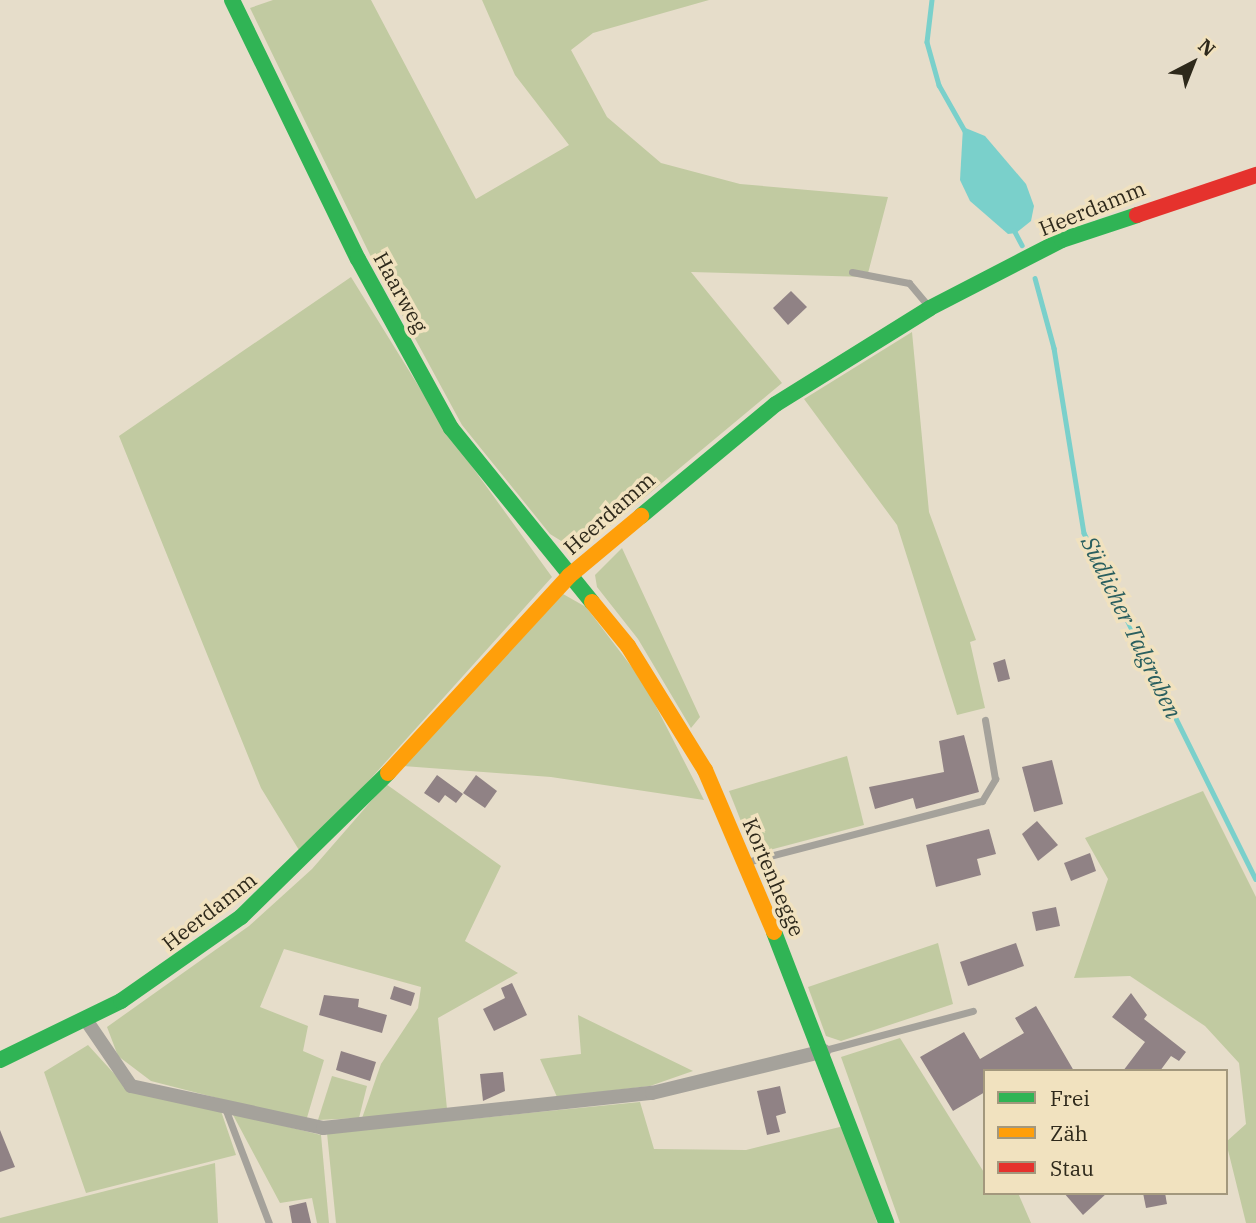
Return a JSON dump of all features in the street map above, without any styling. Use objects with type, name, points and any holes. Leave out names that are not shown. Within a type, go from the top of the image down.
[{"type":"street","name":"Haarweg","points":[[238,2],[358,259],[452,428],[569,576]]},
{"type":"street","name":"Heerdamm","points":[[0,1060],[86,1020],[192,955],[304,861],[569,576],[741,429],[930,308],[1062,240],[1256,175]]},
{"type":"street","name":"Kortenhegge","points":[[569,576],[666,699],[746,863],[824,1051],[886,1223]]},
{"type":"street","points":[[86,1020],[131,1086],[323,1128],[652,1093],[824,1051]]},
{"type":"lane","points":[[852,272],[909,283],[930,308]]},
{"type":"lane","points":[[746,863],[982,801],[995,779],[985,720]]},
{"type":"lane","points":[[824,1051],[973,1011]]},
{"type":"lane","points":[[225,1108],[269,1223]]},
{"type":"green space","points":[[273,0],[371,0],[476,199],[569,145],[515,75],[482,0],[709,0],[593,33],[571,50],[607,117],[661,163],[740,184],[888,197],[867,277],[691,272],[782,383],[579,552],[550,534],[462,425],[374,263],[250,8]]},
{"type":"green space","points":[[351,277],[447,432],[552,577],[302,855],[261,788],[119,436]]},
{"type":"green space","points":[[912,332],[929,512],[976,640],[970,642],[985,708],[957,715],[897,525],[804,399]]},
{"type":"green space","points":[[622,548],[700,717],[691,728],[638,639],[597,587],[595,575]]},
{"type":"green space","points":[[563,594],[586,607],[644,683],[704,800],[551,777],[403,766]]},
{"type":"green space","points":[[847,756],[864,825],[754,854],[729,791]]},
{"type":"green space","points":[[386,784],[501,866],[465,941],[518,973],[438,1018],[447,1109],[361,1121],[381,1064],[418,1008],[421,987],[284,949],[260,1007],[308,1026],[303,1051],[324,1060],[306,1121],[151,1081],[118,1056],[107,1027],[249,926],[312,869]]},
{"type":"green space","points":[[1203,791],[1256,897],[1256,1223],[1246,1223],[1228,1150],[1228,1140],[1246,1124],[1239,1063],[1205,1026],[1130,976],[1074,978],[1108,879],[1085,838]]},
{"type":"green space","points":[[938,943],[953,1004],[841,1041],[826,1036],[808,987]]},
{"type":"green space","points":[[578,1015],[693,1071],[650,1086],[557,1097],[540,1059],[581,1054]]},
{"type":"green space","points":[[900,1038],[983,1171],[983,1195],[1019,1195],[1031,1223],[900,1223],[841,1057]]},
{"type":"green space","points":[[88,1045],[129,1090],[221,1111],[236,1155],[86,1193],[44,1072]]},
{"type":"green space","points":[[332,1076],[367,1086],[359,1118],[318,1120]]},
{"type":"green space","points":[[640,1102],[654,1149],[746,1150],[848,1125],[877,1223],[336,1223],[327,1133]]},
{"type":"green space","points":[[232,1113],[321,1135],[329,1223],[317,1223],[312,1198],[280,1203]]},
{"type":"green space","points":[[215,1163],[218,1223],[0,1223],[0,1218]]},
{"type":"water","points":[[963,127],[985,136],[1026,184],[1034,206],[1031,221],[1016,233],[1008,234],[970,201],[960,180]]},
{"type":"building","points":[[791,291],[807,307],[788,325],[773,308]]},
{"type":"building","points":[[1005,659],[1010,679],[998,682],[993,663]]},
{"type":"building","points":[[964,735],[979,792],[916,809],[913,798],[875,809],[869,787],[944,772],[939,741]]},
{"type":"building","points":[[1052,760],[1063,804],[1034,812],[1022,767]]},
{"type":"building","points":[[437,775],[463,794],[456,803],[445,795],[439,803],[424,793]]},
{"type":"building","points":[[476,775],[497,791],[485,808],[463,793]]},
{"type":"building","points":[[1037,821],[1058,845],[1038,861],[1022,834]]},
{"type":"building","points":[[989,829],[996,854],[977,859],[981,875],[936,887],[926,845]]},
{"type":"building","points":[[1090,853],[1096,871],[1071,881],[1064,863]]},
{"type":"building","points":[[1056,907],[1060,926],[1036,931],[1032,912]]},
{"type":"building","points":[[1016,943],[1024,966],[968,986],[960,962]]},
{"type":"building","points":[[512,983],[527,1015],[494,1031],[483,1009],[505,998],[501,988]]},
{"type":"building","points":[[394,986],[415,993],[411,1006],[390,999]]},
{"type":"building","points":[[1131,993],[1147,1015],[1144,1019],[1186,1052],[1179,1061],[1171,1056],[1161,1069],[1125,1069],[1145,1042],[1112,1017]]},
{"type":"building","points":[[324,995],[359,999],[358,1007],[387,1015],[382,1033],[319,1015]]},
{"type":"building","points":[[1036,1006],[1073,1069],[983,1069],[983,1093],[953,1111],[920,1057],[964,1032],[980,1059],[1024,1033],[1015,1018]]},
{"type":"building","points":[[341,1051],[376,1062],[370,1081],[336,1070]]},
{"type":"building","points":[[503,1072],[505,1091],[483,1101],[480,1074]]},
{"type":"building","points":[[780,1086],[786,1113],[776,1116],[780,1132],[767,1135],[757,1091]]},
{"type":"building","points":[[0,1130],[15,1167],[0,1172]]},
{"type":"building","points":[[1066,1195],[1105,1195],[1083,1215]]},
{"type":"building","points":[[1143,1195],[1165,1195],[1167,1204],[1146,1208]]},
{"type":"building","points":[[306,1202],[311,1223],[292,1223],[289,1206]]},
{"type":"waterway","name":"Südlicher Talgraben","points":[[932,0],[927,42],[939,85],[965,131]]},
{"type":"waterway","name":"Südlicher Talgraben","points":[[1014,230],[1022,245]]},
{"type":"waterway","name":"Südlicher Talgraben","points":[[1035,278],[1054,348],[1084,533],[1256,879]]},
{"type":"traffic: fast","points":[[232,0],[358,259],[451,428],[592,602]]},
{"type":"traffic: fast","points":[[641,516],[776,404],[930,308],[1062,240],[1137,215]]},
{"type":"traffic: fast","points":[[0,1060],[121,1001],[241,917],[388,773]]},
{"type":"traffic: fast","points":[[774,932],[886,1223]]},
{"type":"traffic: slow","points":[[388,773],[569,576],[641,516]]},
{"type":"traffic: slow","points":[[592,602],[628,646],[705,770],[774,932]]},
{"type":"traffic: jam","points":[[1137,215],[1256,175]]}]
